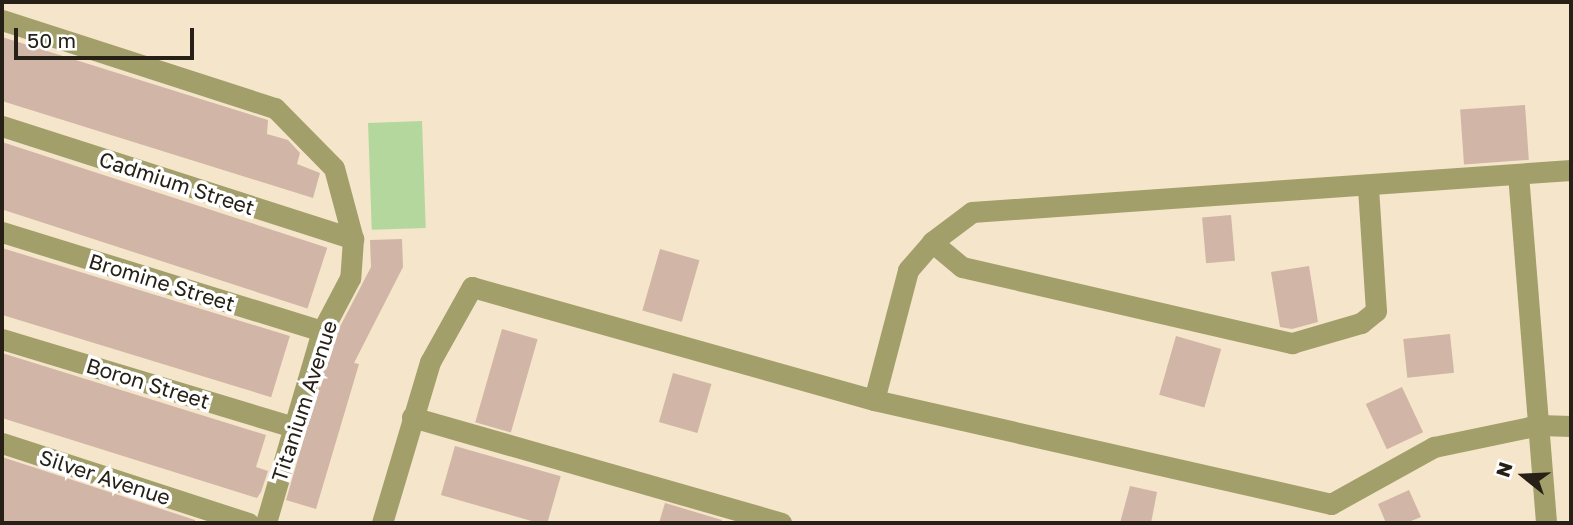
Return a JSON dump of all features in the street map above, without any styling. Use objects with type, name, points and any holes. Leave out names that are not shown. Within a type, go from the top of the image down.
[{"type":"street","name":"Titanium Avenue","points":[[2,20],[275,108],[334,168],[353,239],[350,278],[323,331],[266,523]]},
{"type":"street","name":"Cadmium Street","points":[[2,126],[353,239]]},
{"type":"street","points":[[873,400],[908,270],[932,242],[972,212],[1368,187],[1571,170]]},
{"type":"street","points":[[1518,174],[1546,523]]},
{"type":"street","points":[[932,242],[962,267],[1292,343],[1361,323],[1377,311],[1368,187]]},
{"type":"street","name":"Bromine Street","points":[[2,232],[323,331]]},
{"type":"street","points":[[382,523],[430,362],[472,287],[873,400],[1328,513],[1434,447],[1539,425],[1571,426]]},
{"type":"street","name":"Boron Street","points":[[2,339],[293,427]]},
{"type":"street","points":[[412,417],[781,523]]},
{"type":"street","name":"Silver Avenue","points":[[2,443],[248,523]]},
{"type":"green space","points":[[422,121],[426,228],[372,230],[368,123]]},
{"type":"building","points":[[2,37],[268,120],[267,134],[288,140],[300,153],[297,164],[320,173],[313,198],[2,101]]},
{"type":"building","points":[[1525,105],[1529,160],[1464,164],[1460,110]]},
{"type":"building","points":[[2,142],[327,248],[307,309],[2,209]]},
{"type":"building","points":[[1231,215],[1235,261],[1206,263],[1202,218]]},
{"type":"building","points":[[402,239],[403,267],[354,363],[359,364],[316,509],[286,500],[332,342],[371,267],[370,240]]},
{"type":"building","points":[[2,248],[290,336],[271,397],[2,315]]},
{"type":"building","points":[[660,249],[699,260],[682,322],[642,311]]},
{"type":"building","points":[[1309,266],[1318,322],[1292,329],[1280,327],[1271,272]]},
{"type":"building","points":[[502,329],[538,339],[511,432],[475,422]]},
{"type":"building","points":[[1450,334],[1454,373],[1407,378],[1403,339]]},
{"type":"building","points":[[1176,336],[1221,349],[1204,408],[1159,395]]},
{"type":"building","points":[[2,353],[266,435],[256,467],[268,471],[261,492],[257,498],[2,418]]},
{"type":"building","points":[[673,373],[711,384],[697,433],[659,422]]},
{"type":"building","points":[[1402,387],[1423,432],[1387,449],[1366,404]]},
{"type":"building","points":[[455,446],[561,476],[547,523],[539,523],[441,495]]},
{"type":"building","points":[[2,457],[195,520],[195,523],[2,523]]},
{"type":"building","points":[[1130,486],[1157,492],[1151,523],[1120,523]]},
{"type":"building","points":[[1409,490],[1421,517],[1406,523],[1386,523],[1378,504]]},
{"type":"building","points":[[665,503],[722,520],[721,523],[659,523]]}]
